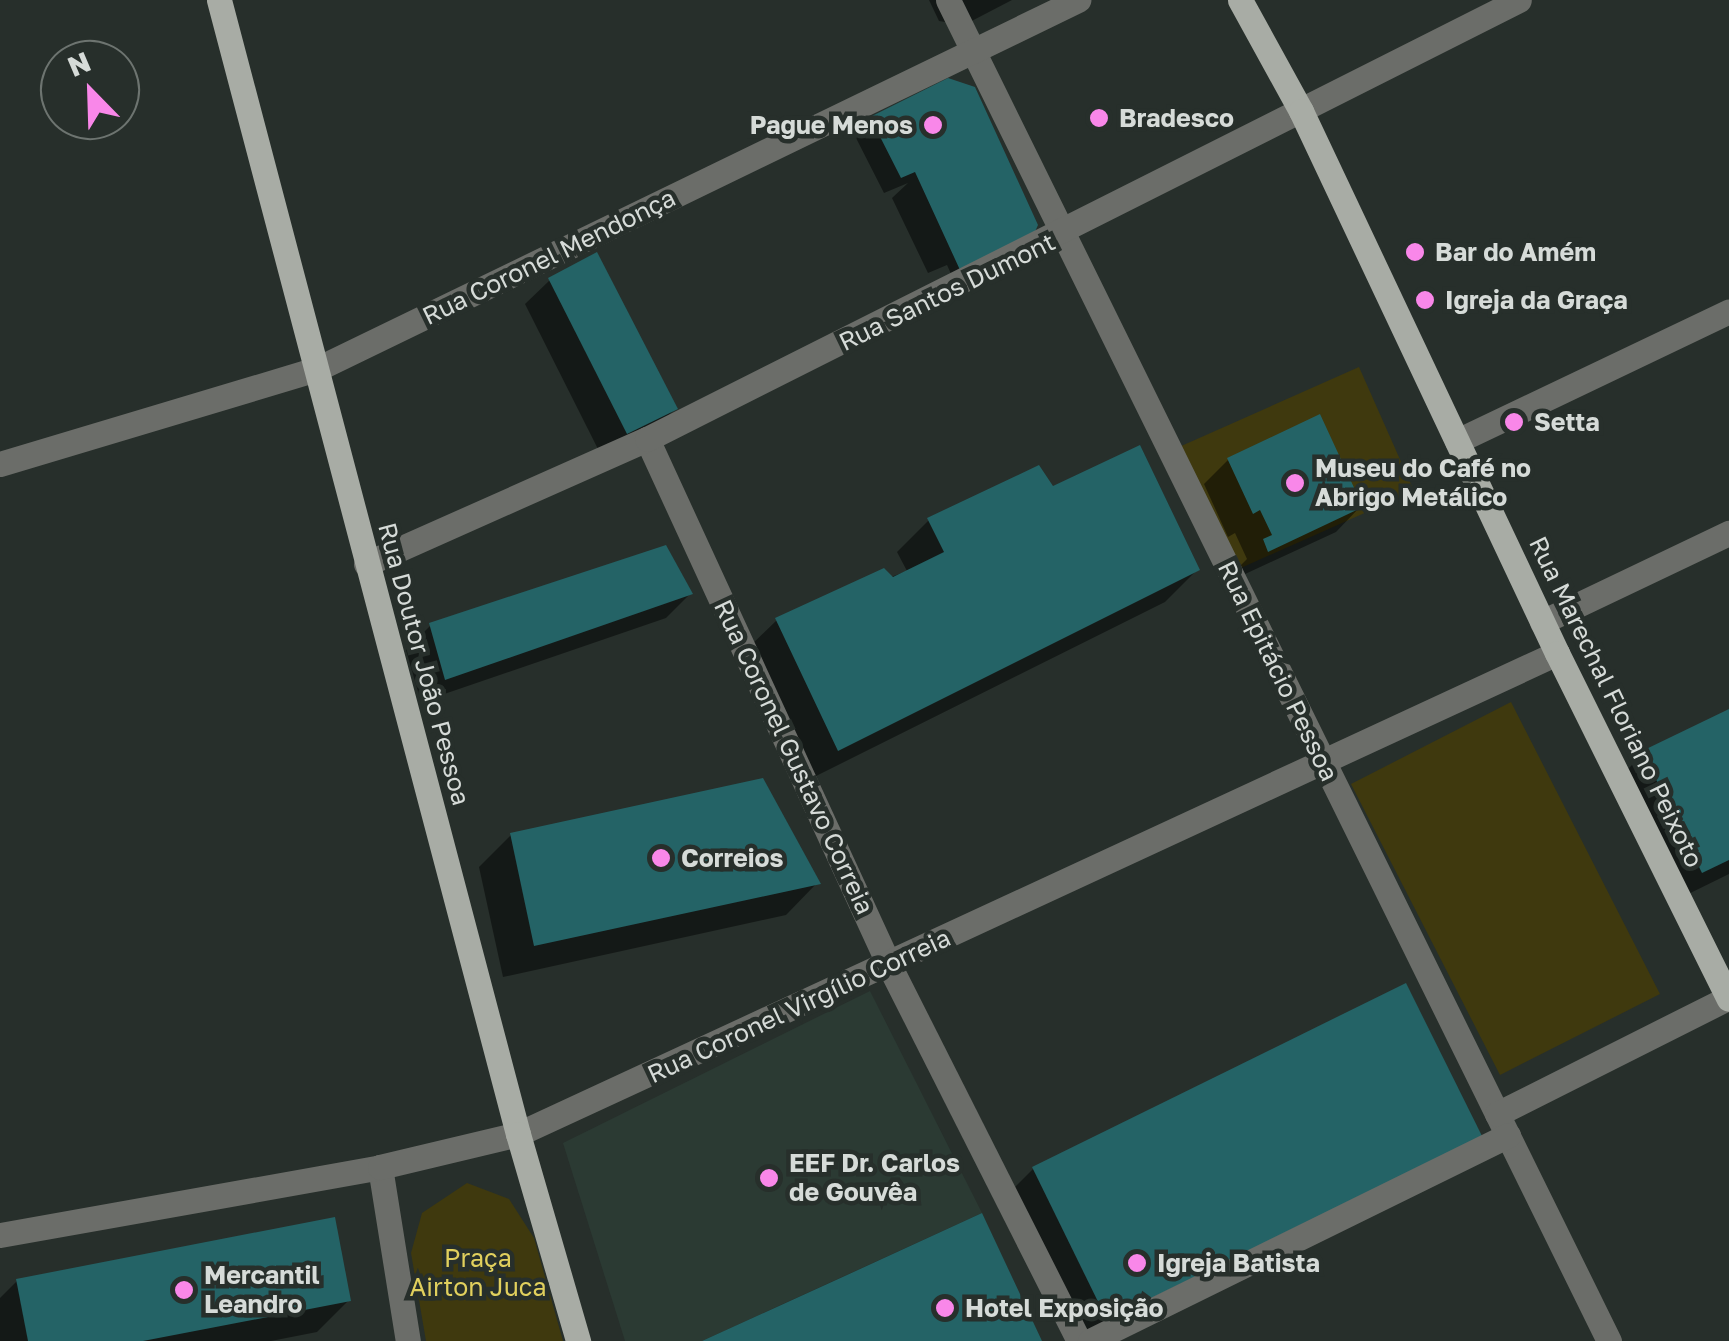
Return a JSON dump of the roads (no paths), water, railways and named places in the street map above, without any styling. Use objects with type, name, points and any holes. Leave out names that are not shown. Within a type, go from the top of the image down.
[{"type":"main road","name":"Rua Doutor João Pessoa","points":[[219,0],[518,1134],[578,1341]]},
{"type":"main road","name":"Rua Marechal Floriano Peixoto","points":[[1240,0],[1302,111],[1542,622],[1729,998]]},
{"type":"street","name":"Rua Epitácio Pessoa","points":[[948,0],[972,54],[1068,233],[1323,765],[1609,1341]]},
{"type":"street","name":"Rua Coronel Mendonça","points":[[0,464],[319,368],[1078,0]]},
{"type":"street","name":"Rua Santos Dumont","points":[[366,564],[648,438],[1068,233],[1519,0]]},
{"type":"street","points":[[1457,441],[1729,310]]},
{"type":"street","name":"Rua Coronel Gustavo Correia","points":[[648,438],[889,965],[1079,1341]]},
{"type":"street","points":[[1542,622],[1729,532]]},
{"type":"street","name":"Rua Coronel Virgílio Correia","points":[[0,1235],[380,1167],[518,1134],[1323,765],[1557,653]]},
{"type":"street","points":[[1090,1341],[1502,1125],[1729,998]]},
{"type":"street","points":[[380,1167],[408,1341]]},
{"type":"place","name":"Bradesco","points":[[1099,118]]},
{"type":"place","name":"Pague Menos","points":[[933,125]]},
{"type":"place","name":"Bar do Amém","points":[[1415,252]]},
{"type":"place","name":"Igreja da Graça","points":[[1425,300]]},
{"type":"place","name":"Setta","points":[[1514,422]]},
{"type":"place","name":"Museu do Café no Abrigo Metálico","points":[[1295,483]]},
{"type":"place","name":"Correios","points":[[661,858]]},
{"type":"place","name":"EEF Dr. Carlos de Gouvêa","points":[[769,1178]]},
{"type":"place","name":"Igreja Batista","points":[[1137,1263]]},
{"type":"place","name":"Mercantil Leandro","points":[[184,1290]]},
{"type":"place","name":"Hotel Exposição","points":[[945,1308]]},
{"type":"park label","name":"Praça Airton Juca","points":[[478,1274]]}]
